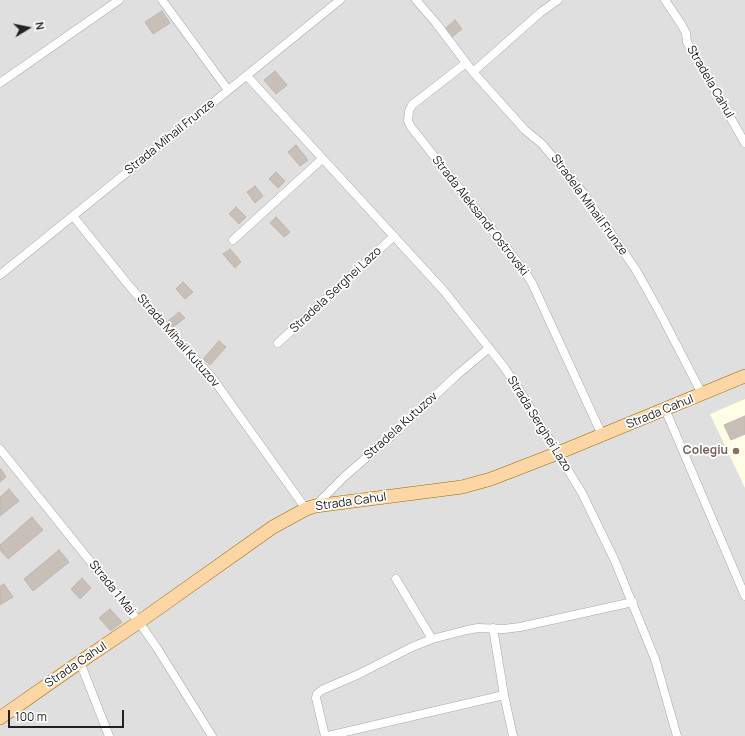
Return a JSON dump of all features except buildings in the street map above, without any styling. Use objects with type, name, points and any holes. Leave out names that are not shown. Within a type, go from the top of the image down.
[{"type":"main road","name":"Strada Cahul","points":[[0,718],[273,527],[310,508],[462,487],[516,470],[602,436],[745,376]]},
{"type":"street","points":[[0,84],[120,0]]},
{"type":"street","points":[[162,0],[228,90]]},
{"type":"street","name":"Strada Mihail Frunze","points":[[0,275],[228,90],[248,76],[340,0]]},
{"type":"street","name":"Stradela Mihail Frunze","points":[[416,0],[436,23],[472,72],[525,130],[542,144],[584,194],[636,270],[702,394]]},
{"type":"street","points":[[472,72],[558,0]]},
{"type":"street","name":"Stradela Cahul","points":[[665,0],[681,24],[686,33],[687,42],[745,143]]},
{"type":"street","name":"Strada Aleksandr Ostrovski","points":[[466,63],[412,105],[409,111],[408,121],[411,128],[528,276],[602,436]]},
{"type":"street","name":"Strada Serghei Lazo","points":[[248,76],[322,159],[444,291],[504,367],[520,391],[582,493],[615,561],[655,659],[677,736]]},
{"type":"street","points":[[233,240],[322,159]]},
{"type":"street","name":"Strada Mihail Kutuzov","points":[[73,216],[131,288],[211,376],[310,508]]},
{"type":"street","name":"Stradela Serghei Lazo","points":[[278,343],[394,236]]},
{"type":"street","name":"Stradela Kutuzov","points":[[310,508],[489,348]]},
{"type":"street","points":[[665,409],[745,596]]},
{"type":"street","name":"Strada 1 Mai","points":[[0,450],[139,622],[212,736]]},
{"type":"street","points":[[396,579],[432,639]]},
{"type":"street","points":[[504,695],[326,736],[316,698],[317,694],[322,690],[432,639],[473,629],[504,629],[520,627],[633,602]]},
{"type":"street","points":[[493,628],[504,695],[513,736]]},
{"type":"street","points":[[80,662],[109,736]]},
{"type":"shaded area","points":[[0,0],[745,0],[745,736],[0,736]]},
{"type":"shaded area","name":"Colegiu","points":[[745,399],[745,488],[710,414]]},
{"type":"place","name":"Colegiu","points":[[736,451]]}]
